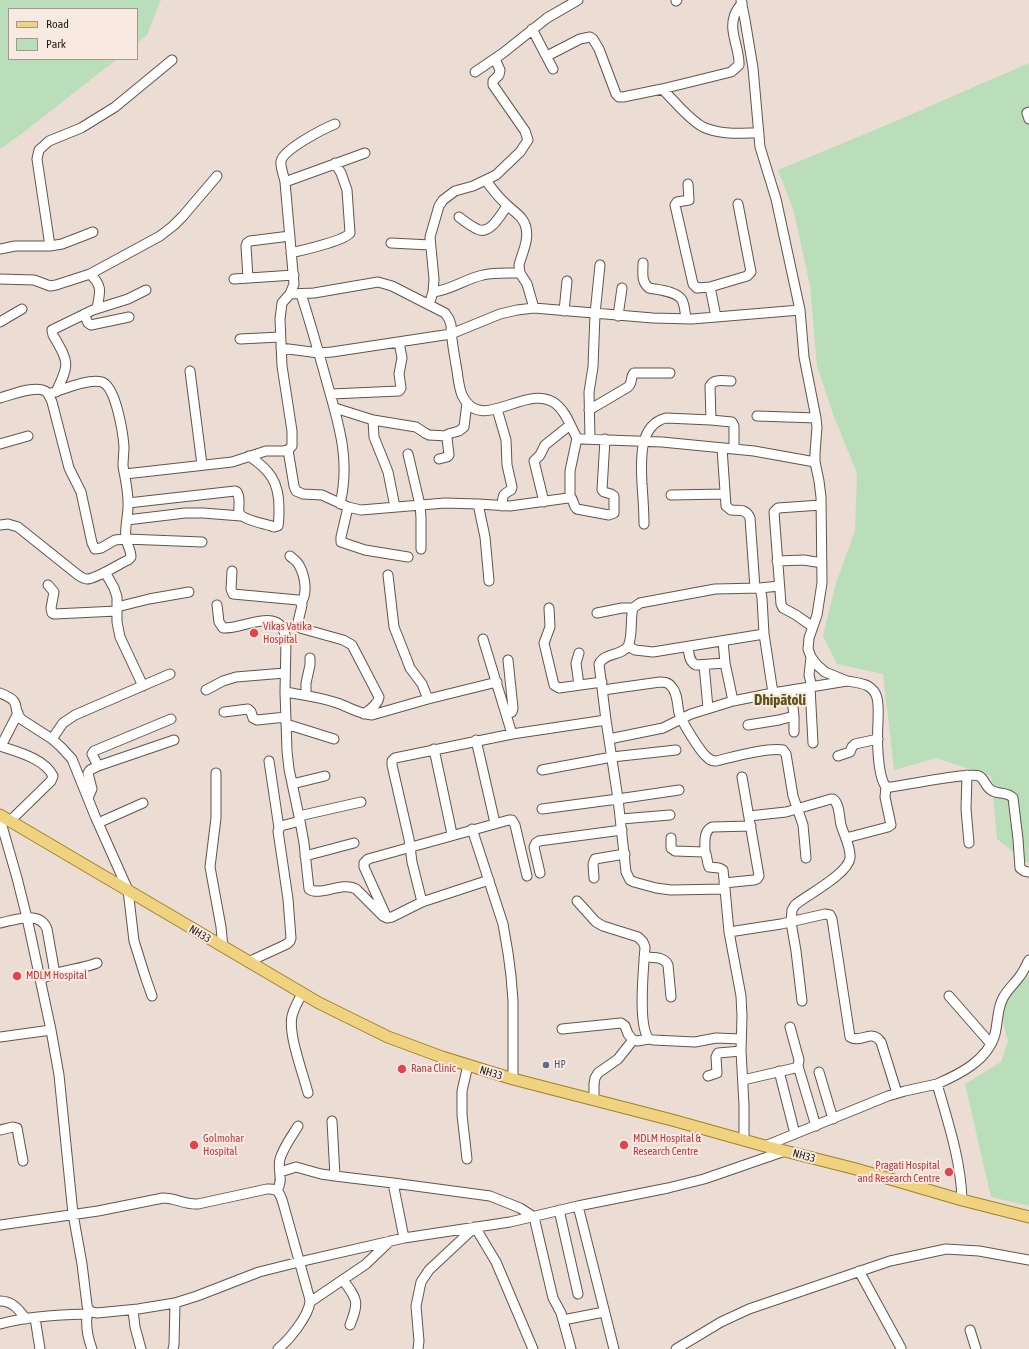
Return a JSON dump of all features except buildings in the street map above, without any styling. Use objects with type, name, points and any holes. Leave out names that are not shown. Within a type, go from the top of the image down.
[{"type":"main road","name":"NH33","points":[[0,815],[5,820],[128,890],[302,994],[388,1037],[442,1057],[512,1079],[666,1118],[962,1200],[1029,1217]]},
{"type":"street","points":[[475,72],[495,59],[532,28],[578,0]]},
{"type":"street","points":[[547,56],[580,39],[590,37],[596,43],[616,94],[619,97],[662,89],[731,72],[739,65],[733,18],[741,1]]},
{"type":"street","points":[[741,1],[753,68],[760,147],[776,200],[800,310],[805,363],[816,418],[815,462],[820,481],[822,583],[820,601],[809,638],[808,649],[811,657],[825,672],[847,681],[869,687],[874,691],[877,697],[881,776],[886,787],[885,797],[891,826],[846,838]]},
{"type":"street","points":[[532,28],[553,69]]},
{"type":"street","points":[[429,305],[433,292],[434,279],[430,237],[439,206],[443,200],[454,191],[486,181],[502,169],[520,152],[528,140],[525,131],[493,85],[493,82],[499,75],[500,70],[495,59]]},
{"type":"street","points":[[50,246],[37,159],[39,150],[49,141],[80,128],[115,107],[172,60]]},
{"type":"street","points":[[662,89],[703,127],[716,131],[759,133]]},
{"type":"street","points":[[1029,112],[1027,113],[1029,119]]},
{"type":"street","points":[[125,474],[232,462],[266,451],[288,450],[292,446],[293,440],[282,366],[280,337],[281,307],[282,303],[293,289],[294,275],[286,182],[281,162],[284,156],[310,136],[334,124]]},
{"type":"street","points":[[286,182],[365,153]]},
{"type":"street","points":[[291,253],[337,240],[348,236],[350,233],[347,190],[343,177],[335,163]]},
{"type":"street","points":[[0,279],[34,280],[50,286],[90,274],[160,236],[173,226],[217,176]]},
{"type":"street","points":[[486,181],[507,206],[524,221],[526,228],[525,246],[519,265],[520,273],[527,284],[534,308]]},
{"type":"street","points":[[688,184],[689,200],[677,202],[675,205],[693,284],[697,288],[710,287],[747,276],[750,272],[738,204]]},
{"type":"street","points":[[458,217],[482,231],[490,227],[507,206]]},
{"type":"street","points":[[0,249],[28,246],[50,246],[70,241],[93,232]]},
{"type":"street","points":[[248,278],[247,243],[250,241],[290,236]]},
{"type":"street","points":[[391,243],[430,245]]},
{"type":"street","points":[[643,263],[643,276],[646,286],[678,296],[683,305],[686,319]]},
{"type":"street","points":[[590,439],[589,392],[593,367],[595,314],[600,265]]},
{"type":"street","points":[[433,292],[449,288],[482,275],[494,273],[520,273]]},
{"type":"street","points":[[90,274],[96,279],[100,288],[97,308]]},
{"type":"street","points":[[234,279],[294,275]]},
{"type":"street","points":[[290,294],[328,291],[378,282],[392,286],[444,313],[449,319],[451,325],[451,334],[460,390],[467,403],[480,411],[497,409],[535,398],[545,399],[556,404],[565,414],[577,438],[570,471],[570,496],[574,506],[577,509],[609,515],[614,513],[614,496],[602,490],[605,439]]},
{"type":"street","points":[[564,311],[567,282]]},
{"type":"street","points":[[710,287],[716,317]]},
{"type":"street","points":[[618,316],[622,288]]},
{"type":"street","points":[[146,290],[128,299],[97,308],[52,330],[66,361],[66,368],[52,393],[52,402],[69,468],[81,492],[93,547],[95,549],[98,549],[115,540],[126,539],[202,542]]},
{"type":"street","points":[[301,294],[341,433],[344,458],[342,542],[365,550],[408,557]]},
{"type":"street","points":[[281,348],[319,353],[451,334],[500,314],[534,308],[618,316],[686,319],[800,310]]},
{"type":"street","points":[[0,322],[22,309]]},
{"type":"street","points":[[84,314],[88,323],[91,325],[129,317]]},
{"type":"street","points":[[240,339],[280,337]]},
{"type":"street","points":[[331,394],[399,391],[401,388],[399,374],[402,358],[399,342]]},
{"type":"street","points":[[190,371],[202,465]]},
{"type":"street","points":[[589,410],[628,387],[631,383],[631,376],[634,373],[670,373]]},
{"type":"street","points":[[0,398],[28,390],[38,389],[52,393],[87,382],[96,381],[103,383],[108,387],[112,394],[124,447],[123,462],[128,503],[126,539],[131,557],[128,560],[89,579],[82,578],[18,527],[8,524],[0,525]]},
{"type":"street","points":[[711,420],[711,384],[715,381],[731,381]]},
{"type":"street","points":[[335,408],[373,420],[416,427],[429,435],[447,436],[450,433],[459,431],[464,427],[467,403]]},
{"type":"street","points":[[497,409],[506,440],[507,465],[512,487],[511,490],[505,492],[503,495],[502,506]]},
{"type":"street","points":[[757,416],[816,418]]},
{"type":"street","points":[[644,524],[641,457],[644,441],[654,423],[660,419],[666,418],[732,422],[734,426],[734,449]]},
{"type":"street","points":[[373,420],[374,437],[388,472],[395,506]]},
{"type":"street","points":[[544,502],[534,461],[540,455],[545,445],[570,424]]},
{"type":"street","points":[[0,444],[28,436]]},
{"type":"street","points":[[439,459],[447,458],[449,455],[447,436]]},
{"type":"street","points":[[577,438],[662,442],[734,449],[775,454],[815,462]]},
{"type":"street","points":[[722,448],[726,506],[730,510],[743,510],[747,512],[750,518],[757,588],[762,598],[764,634],[773,693]]},
{"type":"street","points":[[288,450],[296,491],[299,493],[322,495],[344,506],[361,510],[445,503],[502,506],[520,505],[566,499],[570,496]]},
{"type":"street","points":[[408,454],[420,505],[421,549]]},
{"type":"street","points":[[127,520],[185,513],[203,513],[241,516],[274,527],[278,526],[278,491],[271,475],[266,469],[249,456]]},
{"type":"street","points":[[278,491],[294,486]]},
{"type":"street","points":[[128,503],[237,492],[241,516]]},
{"type":"street","points":[[671,495],[725,494]]},
{"type":"street","points":[[478,504],[485,537],[489,581]]},
{"type":"street","points":[[813,627],[783,608],[781,604],[774,512],[775,509],[778,508],[821,505]]},
{"type":"street","points":[[290,556],[299,565],[303,578],[305,594],[301,603],[298,622],[300,628],[344,640],[352,645],[379,697],[379,700],[364,714]]},
{"type":"street","points":[[777,561],[804,560],[822,563]]},
{"type":"street","points":[[232,571],[231,589],[233,594],[298,600],[301,603]]},
{"type":"street","points":[[105,572],[117,597],[117,622],[120,637],[143,686]]},
{"type":"street","points":[[388,575],[394,627],[406,660],[422,684],[428,699]]},
{"type":"street","points":[[48,585],[54,592],[51,611],[54,614],[117,609],[149,598],[189,592]]},
{"type":"street","points":[[598,613],[622,608],[633,608],[640,603],[716,589],[779,586]]},
{"type":"street","points":[[217,605],[219,622],[223,628],[269,620],[277,622],[283,627],[285,632],[287,751],[292,784],[304,838],[308,886],[311,891],[352,886],[383,916],[387,918],[422,902],[489,880]]},
{"type":"street","points":[[549,608],[550,627],[544,643],[554,685],[559,688],[579,685],[602,686],[665,682],[670,684],[674,689],[682,719],[704,754],[711,761],[778,749],[783,750],[786,754],[797,810],[803,825],[806,858]]},
{"type":"street","points":[[633,608],[630,641],[628,646],[624,650],[601,660],[599,668],[628,876],[630,880],[656,888],[671,890],[724,886],[758,878],[751,826],[742,777]]},
{"type":"street","points":[[628,646],[635,650],[652,652],[764,634]]},
{"type":"street","points":[[483,639],[512,734]]},
{"type":"street","points":[[723,641],[724,663],[733,702]]},
{"type":"street","points":[[688,647],[690,660],[693,664],[704,665],[724,663]]},
{"type":"street","points":[[579,654],[576,663],[579,685]]},
{"type":"street","points":[[811,657],[809,675],[811,687],[813,743]]},
{"type":"street","points":[[306,695],[306,683],[310,658]]},
{"type":"street","points":[[506,714],[512,712],[513,708],[508,660]]},
{"type":"street","points":[[704,665],[708,708]]},
{"type":"street","points":[[206,690],[223,681],[236,677],[285,673]]},
{"type":"street","points":[[52,739],[63,723],[69,719],[170,674]]},
{"type":"street","points":[[609,739],[663,728],[691,714],[708,708],[773,693],[847,681]]},
{"type":"street","points":[[285,692],[306,695],[337,703],[372,716],[428,699],[497,682]]},
{"type":"street","points":[[791,690],[794,732]]},
{"type":"street","points":[[0,693],[14,699],[18,713],[22,719],[52,739],[72,760],[128,890],[134,941],[152,996]]},
{"type":"street","points":[[224,712],[248,709],[253,718],[257,720],[286,720],[334,739]]},
{"type":"street","points":[[18,713],[0,746],[36,760],[47,767],[53,776],[50,781],[5,820],[41,979],[59,1075],[73,1214],[88,1311],[86,1328],[92,1349]]},
{"type":"street","points":[[748,725],[794,716]]},
{"type":"street","points":[[98,766],[92,754],[94,751],[171,719]]},
{"type":"street","points":[[422,902],[412,862],[392,761],[398,757],[476,740],[606,720]]},
{"type":"street","points":[[838,756],[850,752],[855,744],[878,739]]},
{"type":"street","points":[[88,798],[92,789],[88,773],[90,770],[174,740]]},
{"type":"street","points":[[476,740],[495,823]]},
{"type":"street","points":[[434,749],[452,834]]},
{"type":"street","points":[[542,770],[612,757],[676,750]]},
{"type":"street","points":[[248,962],[287,944],[292,938],[278,831],[279,828],[269,761]]},
{"type":"street","points":[[216,773],[216,818],[210,867],[221,927],[223,947]]},
{"type":"street","points":[[886,787],[967,776],[977,775],[981,777],[991,790],[995,792],[1007,793],[1013,798],[1020,868],[1024,872],[1029,872]]},
{"type":"street","points":[[292,784],[325,776]]},
{"type":"street","points":[[967,776],[966,809],[970,843]]},
{"type":"street","points":[[542,809],[678,790]]},
{"type":"street","points":[[749,816],[797,810],[825,800],[834,799],[837,802],[850,852],[849,862],[837,876],[795,905],[792,910],[791,922],[802,1001]]},
{"type":"street","points":[[279,828],[299,818],[361,802]]},
{"type":"street","points":[[98,823],[143,803]]},
{"type":"street","points":[[621,819],[670,815]]},
{"type":"street","points":[[387,918],[368,876],[364,863],[368,858],[452,834],[512,820],[514,822],[527,876]]},
{"type":"street","points":[[744,1140],[741,996],[729,932],[722,870],[719,868],[709,867],[707,855],[705,853],[706,833],[709,828],[751,826]]},
{"type":"street","points":[[472,829],[503,924],[513,1000],[512,1079]]},
{"type":"street","points":[[540,873],[534,846],[539,840],[622,830]]},
{"type":"street","points":[[671,838],[671,848],[675,852],[705,853]]},
{"type":"street","points":[[305,856],[354,843]]},
{"type":"street","points":[[594,878],[593,864],[595,859],[625,854]]},
{"type":"street","points":[[577,901],[596,922],[603,926],[641,939],[645,947],[643,1018],[645,1032],[649,1039]]},
{"type":"street","points":[[729,932],[791,922],[825,914],[832,917],[850,1037],[856,1039],[871,1036],[879,1038],[897,1093]]},
{"type":"street","points":[[0,922],[27,918],[36,918],[41,920],[45,924],[55,974]]},
{"type":"street","points":[[644,957],[660,958],[666,962],[671,997]]},
{"type":"street","points":[[765,1146],[897,1093],[937,1084],[970,1068],[983,1055],[991,1044],[995,1034],[999,1008],[1003,998],[1022,974],[1029,960]]},
{"type":"street","points":[[41,979],[55,974],[85,968],[97,963]]},
{"type":"street","points":[[302,994],[295,1007],[292,1018],[292,1030],[308,1092]]},
{"type":"street","points":[[949,996],[991,1044]]},
{"type":"street","points":[[562,1029],[621,1023],[625,1026],[628,1034],[633,1040],[637,1041],[649,1039],[695,1042],[716,1038],[741,1039]]},
{"type":"street","points":[[790,1027],[799,1060],[798,1066],[816,1126]]},
{"type":"street","points":[[0,1037],[51,1030]]},
{"type":"street","points":[[594,1100],[594,1084],[598,1073],[618,1059],[633,1040]]},
{"type":"street","points":[[708,1076],[717,1073],[716,1057],[718,1053],[741,1051]]},
{"type":"street","points":[[466,1159],[462,1114],[462,1091],[468,1065]]},
{"type":"street","points":[[743,1080],[798,1066]]},
{"type":"street","points":[[779,1072],[795,1134]]},
{"type":"street","points":[[819,1072],[833,1119]]},
{"type":"street","points":[[937,1084],[956,1154],[962,1182],[962,1200]]},
{"type":"street","points":[[332,1121],[335,1176]]},
{"type":"street","points":[[277,1190],[281,1182],[279,1164],[280,1158],[298,1126]]},
{"type":"street","points":[[0,1130],[13,1127],[17,1128],[23,1161]]},
{"type":"street","points":[[0,1324],[88,1311],[97,1313],[133,1310],[175,1303],[198,1296],[259,1272],[299,1262],[391,1240],[534,1217],[559,1210],[668,1188],[704,1179],[785,1151]]},
{"type":"street","points":[[280,1172],[296,1167],[321,1174],[394,1182],[490,1196],[520,1208],[534,1217],[553,1298],[559,1308],[571,1349]]},
{"type":"street","points":[[394,1182],[404,1238]]},
{"type":"street","points":[[0,1225],[98,1210],[163,1198],[171,1198],[190,1204],[198,1204],[272,1188],[277,1190],[283,1202],[310,1302],[306,1313],[295,1330],[278,1349]]},
{"type":"street","points":[[578,1206],[614,1349]]},
{"type":"street","points":[[559,1210],[578,1294]]},
{"type":"street","points":[[418,1349],[419,1341],[416,1306],[421,1282],[429,1270],[476,1227]]},
{"type":"street","points":[[476,1227],[496,1262],[533,1349]]},
{"type":"street","points":[[310,1302],[366,1264],[391,1240]]},
{"type":"street","points":[[676,1349],[721,1322],[750,1309],[890,1261],[946,1249],[979,1251],[1029,1260]]},
{"type":"street","points":[[858,1271],[901,1348]]},
{"type":"street","points":[[343,1280],[351,1290],[357,1304],[350,1325]]},
{"type":"street","points":[[0,1301],[9,1302],[31,1319],[40,1349]]},
{"type":"street","points":[[173,1349],[175,1303]]},
{"type":"street","points":[[133,1310],[135,1327],[141,1349]]},
{"type":"street","points":[[563,1320],[604,1312]]},
{"type":"street","points":[[970,1330],[976,1349]]},
{"type":"green space","points":[[0,0],[161,0],[147,35],[138,42],[138,8],[8,8],[8,60],[116,60],[0,149]]},
{"type":"green space","points":[[1029,63],[1029,864],[997,839],[991,776],[936,758],[894,770],[883,674],[837,664],[823,636],[836,583],[855,531],[857,473],[833,414],[817,366],[810,286],[794,212],[778,170],[882,127]]},
{"type":"green space","points":[[1029,973],[1029,1206],[991,1197],[965,1084],[1001,1062],[1008,1041],[1003,1022],[1003,1006],[1011,992],[1028,977]]},
{"type":"place","name":"Vikas Vatika Hospital","points":[[254,633]]},
{"type":"place","name":"MDLM Hospital","points":[[17,976]]},
{"type":"place","name":"HP","points":[[546,1065]]},
{"type":"place","name":"Rana Clinic","points":[[402,1069]]},
{"type":"place","name":"Golmohar Hospital","points":[[194,1145]]},
{"type":"place","name":"MDLM Hospital & Research Centre","points":[[624,1145]]},
{"type":"place","name":"Pragati Hospital and Research Centre","points":[[949,1172]]},
{"type":"district","name":"Dhipātoli","points":[[780,700]]}]
